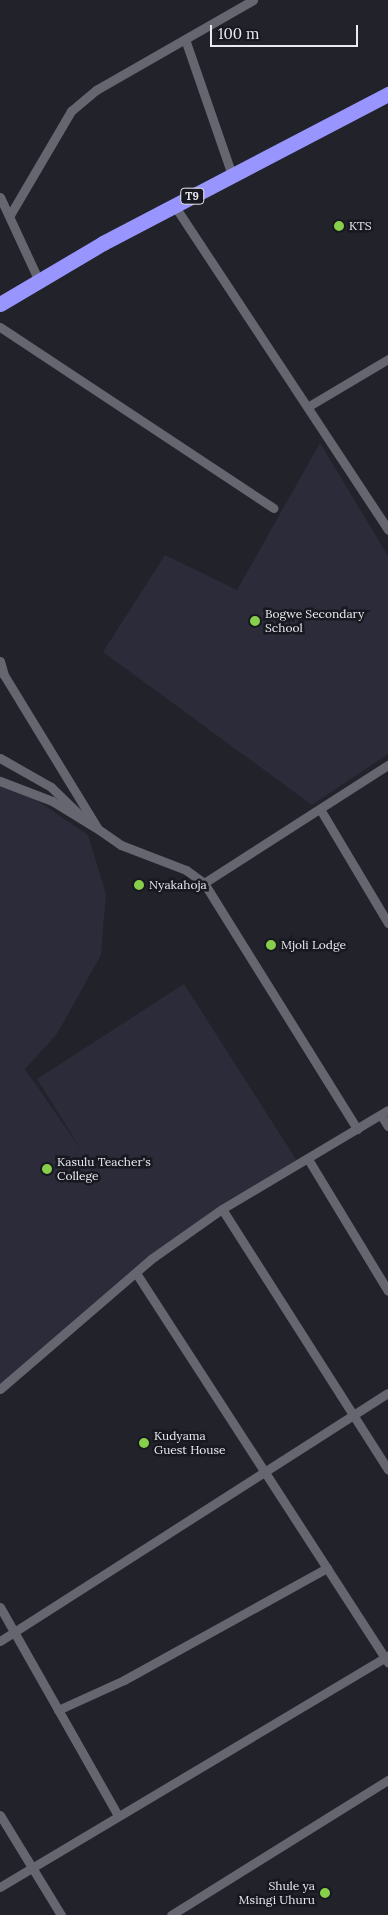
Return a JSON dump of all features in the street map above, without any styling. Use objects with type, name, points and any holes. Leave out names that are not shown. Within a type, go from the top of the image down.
[{"type":"highway","name":"T9","points":[[0,304],[174,205],[388,94]]},
{"type":"street","points":[[10,215],[71,111],[96,90],[186,42],[253,0]]},
{"type":"street","points":[[186,42],[232,174]]},
{"type":"street","points":[[0,197],[39,281]]},
{"type":"street","points":[[174,205],[309,406],[388,530]]},
{"type":"street","points":[[0,327],[273,508]]},
{"type":"street","points":[[309,406],[388,359]]},
{"type":"street","points":[[0,660],[4,675],[98,829]]},
{"type":"street","points":[[0,758],[52,787],[86,822]]},
{"type":"street","points":[[204,883],[388,765]]},
{"type":"street","points":[[0,766],[20,769]]},
{"type":"street","points":[[0,781],[52,802],[121,845],[186,870],[204,883],[357,1130]]},
{"type":"street","points":[[320,809],[388,923]]},
{"type":"street","points":[[0,1389],[136,1273],[222,1209],[384,1113],[388,1126]]},
{"type":"street","points":[[308,1159],[388,1291]]},
{"type":"street","points":[[222,1209],[388,1470]]},
{"type":"street","points":[[0,1887],[33,1870],[117,1814],[387,1659],[136,1273]]},
{"type":"street","points":[[0,1641],[266,1473],[388,1393]]},
{"type":"street","points":[[58,1710],[124,1680],[327,1568]]},
{"type":"street","points":[[0,1607],[117,1814]]},
{"type":"street","points":[[171,1915],[388,1780]]},
{"type":"street","points":[[0,1815],[61,1915]]},
{"type":"shaded area","name":"Bogwe Secondary School","points":[[320,443],[388,556],[388,754],[312,805],[103,652],[165,555],[237,590]]},
{"type":"shaded area","points":[[0,775],[88,835],[106,894],[101,955],[57,1034],[25,1069],[82,1151],[37,1079],[184,984],[299,1164],[153,1259],[0,1388]]},
{"type":"place","name":"KTS","points":[[339,226]]},
{"type":"place","name":"Bogwe Secondary School","points":[[255,621]]},
{"type":"place","name":"Nyakahoja","points":[[139,885]]},
{"type":"place","name":"Mjoli Lodge","points":[[271,945]]},
{"type":"place","name":"Kasulu Teacher's College","points":[[47,1169]]},
{"type":"place","name":"Kudyama Guest House","points":[[144,1443]]},
{"type":"place","name":"Shule ya Msingi Uhuru","points":[[325,1893]]}]
